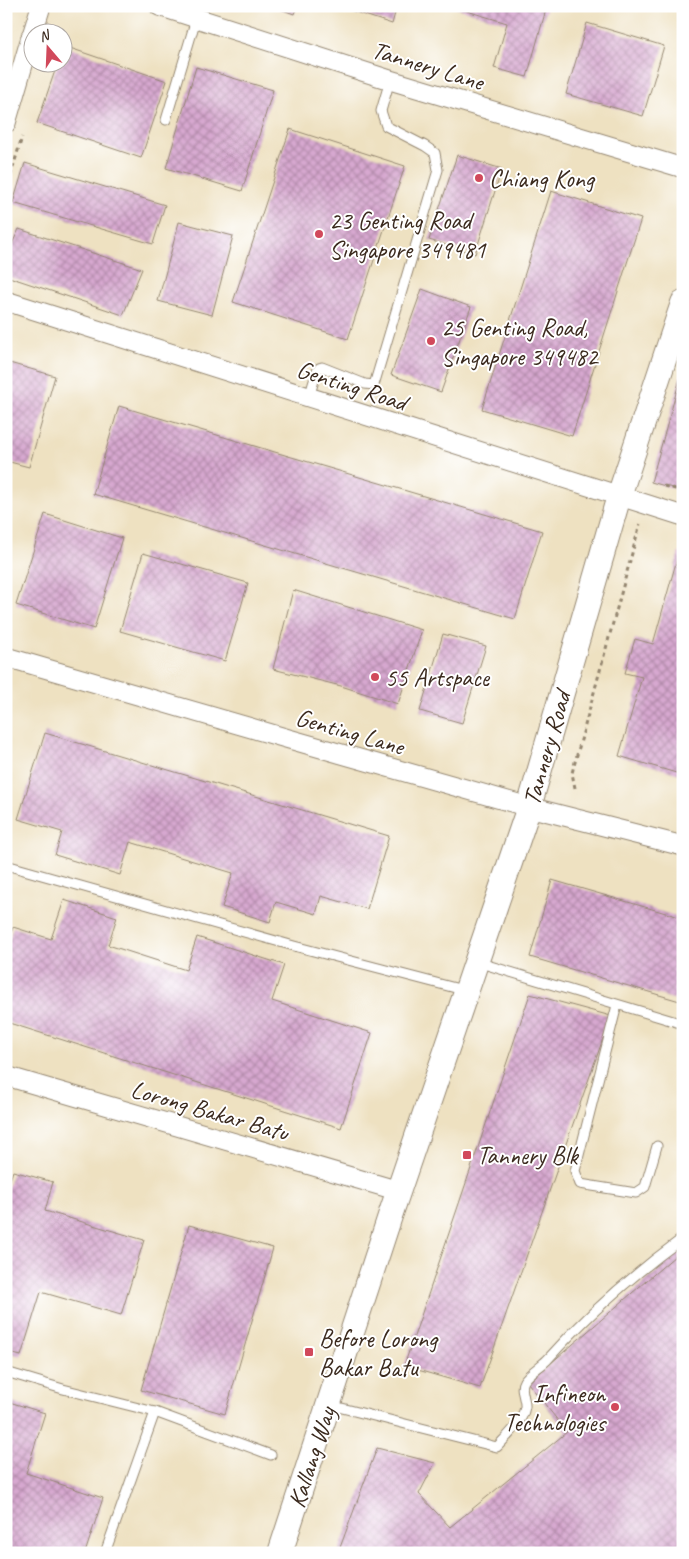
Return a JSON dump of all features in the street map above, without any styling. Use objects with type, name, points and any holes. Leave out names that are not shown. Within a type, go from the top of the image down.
[{"type":"street","points":[[36,22],[41,6]]},
{"type":"street","name":"Tannery Lane","points":[[159,6],[390,80],[683,168]]},
{"type":"street","points":[[6,123],[22,70]]},
{"type":"street","name":"Genting Road","points":[[6,301],[683,516]]},
{"type":"street","name":"Tannery Road","points":[[399,1191],[529,807],[618,496],[683,303]]},
{"type":"street","name":"Genting Lane","points":[[6,657],[529,807],[683,846]]},
{"type":"street","name":"Lorong Bakar Batu","points":[[6,1076],[399,1191]]},
{"type":"street","name":"Kallang Way","points":[[280,1553],[399,1191]]},
{"type":"lane","points":[[166,120],[196,19]]},
{"type":"lane","points":[[309,397],[317,370],[322,367],[365,384],[374,385],[438,170],[435,153],[426,146],[386,126],[381,110],[390,80]]},
{"type":"lane","points":[[6,865],[285,944],[467,991]]},
{"type":"lane","points":[[476,962],[683,1024]]},
{"type":"lane","points":[[617,1005],[575,1171],[580,1184],[636,1193],[645,1187],[658,1146]]},
{"type":"lane","points":[[328,1404],[497,1447],[519,1423],[525,1406],[522,1388],[524,1381],[571,1333],[659,1256],[683,1238]]},
{"type":"lane","points":[[6,1372],[63,1389],[154,1412],[271,1456]]},
{"type":"lane","points":[[105,1553],[154,1412]]},
{"type":"path","points":[[575,788],[572,773],[645,503]]},
{"type":"building","points":[[272,6],[297,6],[294,14]]},
{"type":"building","points":[[337,6],[397,6],[392,24]]},
{"type":"building","points":[[450,6],[547,6],[527,77],[494,68],[507,23]]},
{"type":"building","points":[[587,23],[664,46],[643,116],[566,94]]},
{"type":"building","points":[[72,49],[167,81],[141,158],[37,123],[55,72],[72,72]]},
{"type":"building","points":[[196,67],[273,90],[242,191],[166,168]]},
{"type":"building","name":"23 Genting Road Singapore 349481","points":[[290,129],[405,166],[348,339],[233,302]]},
{"type":"building","points":[[457,155],[502,169],[475,254],[429,240]]},
{"type":"building","points":[[25,163],[165,205],[153,244],[13,203]]},
{"type":"building","points":[[551,191],[641,219],[572,436],[482,409]]},
{"type":"building","points":[[179,222],[233,236],[212,315],[158,301]]},
{"type":"building","points":[[19,229],[142,269],[123,315],[6,276],[6,257]]},
{"type":"building","name":"25 Genting Road, Singapore 349482","points":[[422,289],[471,307],[441,392],[391,375]]},
{"type":"building","points":[[6,362],[55,376],[29,467],[6,461]]},
{"type":"building","points":[[683,372],[683,491],[651,482]]},
{"type":"building","points":[[119,406],[542,531],[515,619],[93,494]]},
{"type":"building","points":[[45,514],[122,538],[94,629],[16,605]]},
{"type":"building","points":[[679,552],[683,553],[683,775],[619,756],[642,677],[625,673],[635,639],[653,644]]},
{"type":"building","points":[[143,553],[248,583],[225,661],[120,631]]},
{"type":"building","points":[[293,590],[422,630],[398,704],[341,686],[273,669]]},
{"type":"building","points":[[443,634],[486,646],[462,723],[420,711]]},
{"type":"building","points":[[45,733],[389,836],[367,909],[321,896],[316,914],[276,902],[270,922],[222,907],[233,873],[130,842],[120,875],[55,855],[62,832],[18,819]]},
{"type":"building","points":[[552,880],[683,918],[683,1002],[530,957]]},
{"type":"building","points":[[64,900],[117,917],[108,945],[186,970],[197,937],[284,965],[272,1001],[372,1033],[341,1128],[6,1022],[6,948],[13,927],[51,939]]},
{"type":"building","points":[[530,994],[611,1016],[480,1388],[404,1366]]},
{"type":"building","points":[[13,1171],[53,1182],[45,1211],[144,1240],[121,1315],[41,1292],[21,1356],[6,1352],[6,1192]]},
{"type":"building","points":[[189,1225],[273,1248],[225,1414],[141,1390]]},
{"type":"building","name":"Infineon Technologies","points":[[683,1249],[683,1553],[338,1553],[377,1448],[435,1463],[419,1494],[450,1527],[567,1432],[528,1383]]},
{"type":"building","points":[[6,1401],[45,1413],[26,1473],[103,1498],[85,1553],[6,1553]]},
{"type":"place","name":"Chiang Kong","points":[[479,178]]},
{"type":"place","name":"23 Genting Road Singapore 349481","points":[[319,234]]},
{"type":"place","name":"25 Genting Road, Singapore 349482","points":[[431,341]]},
{"type":"place","name":"55 Artspace","points":[[375,677]]},
{"type":"place","name":"Tannery Blk","points":[[467,1155]]},
{"type":"place","name":"Before Lorong Bakar Batu","points":[[309,1352]]},
{"type":"place","name":"Infineon Technologies","points":[[615,1407]]}]
